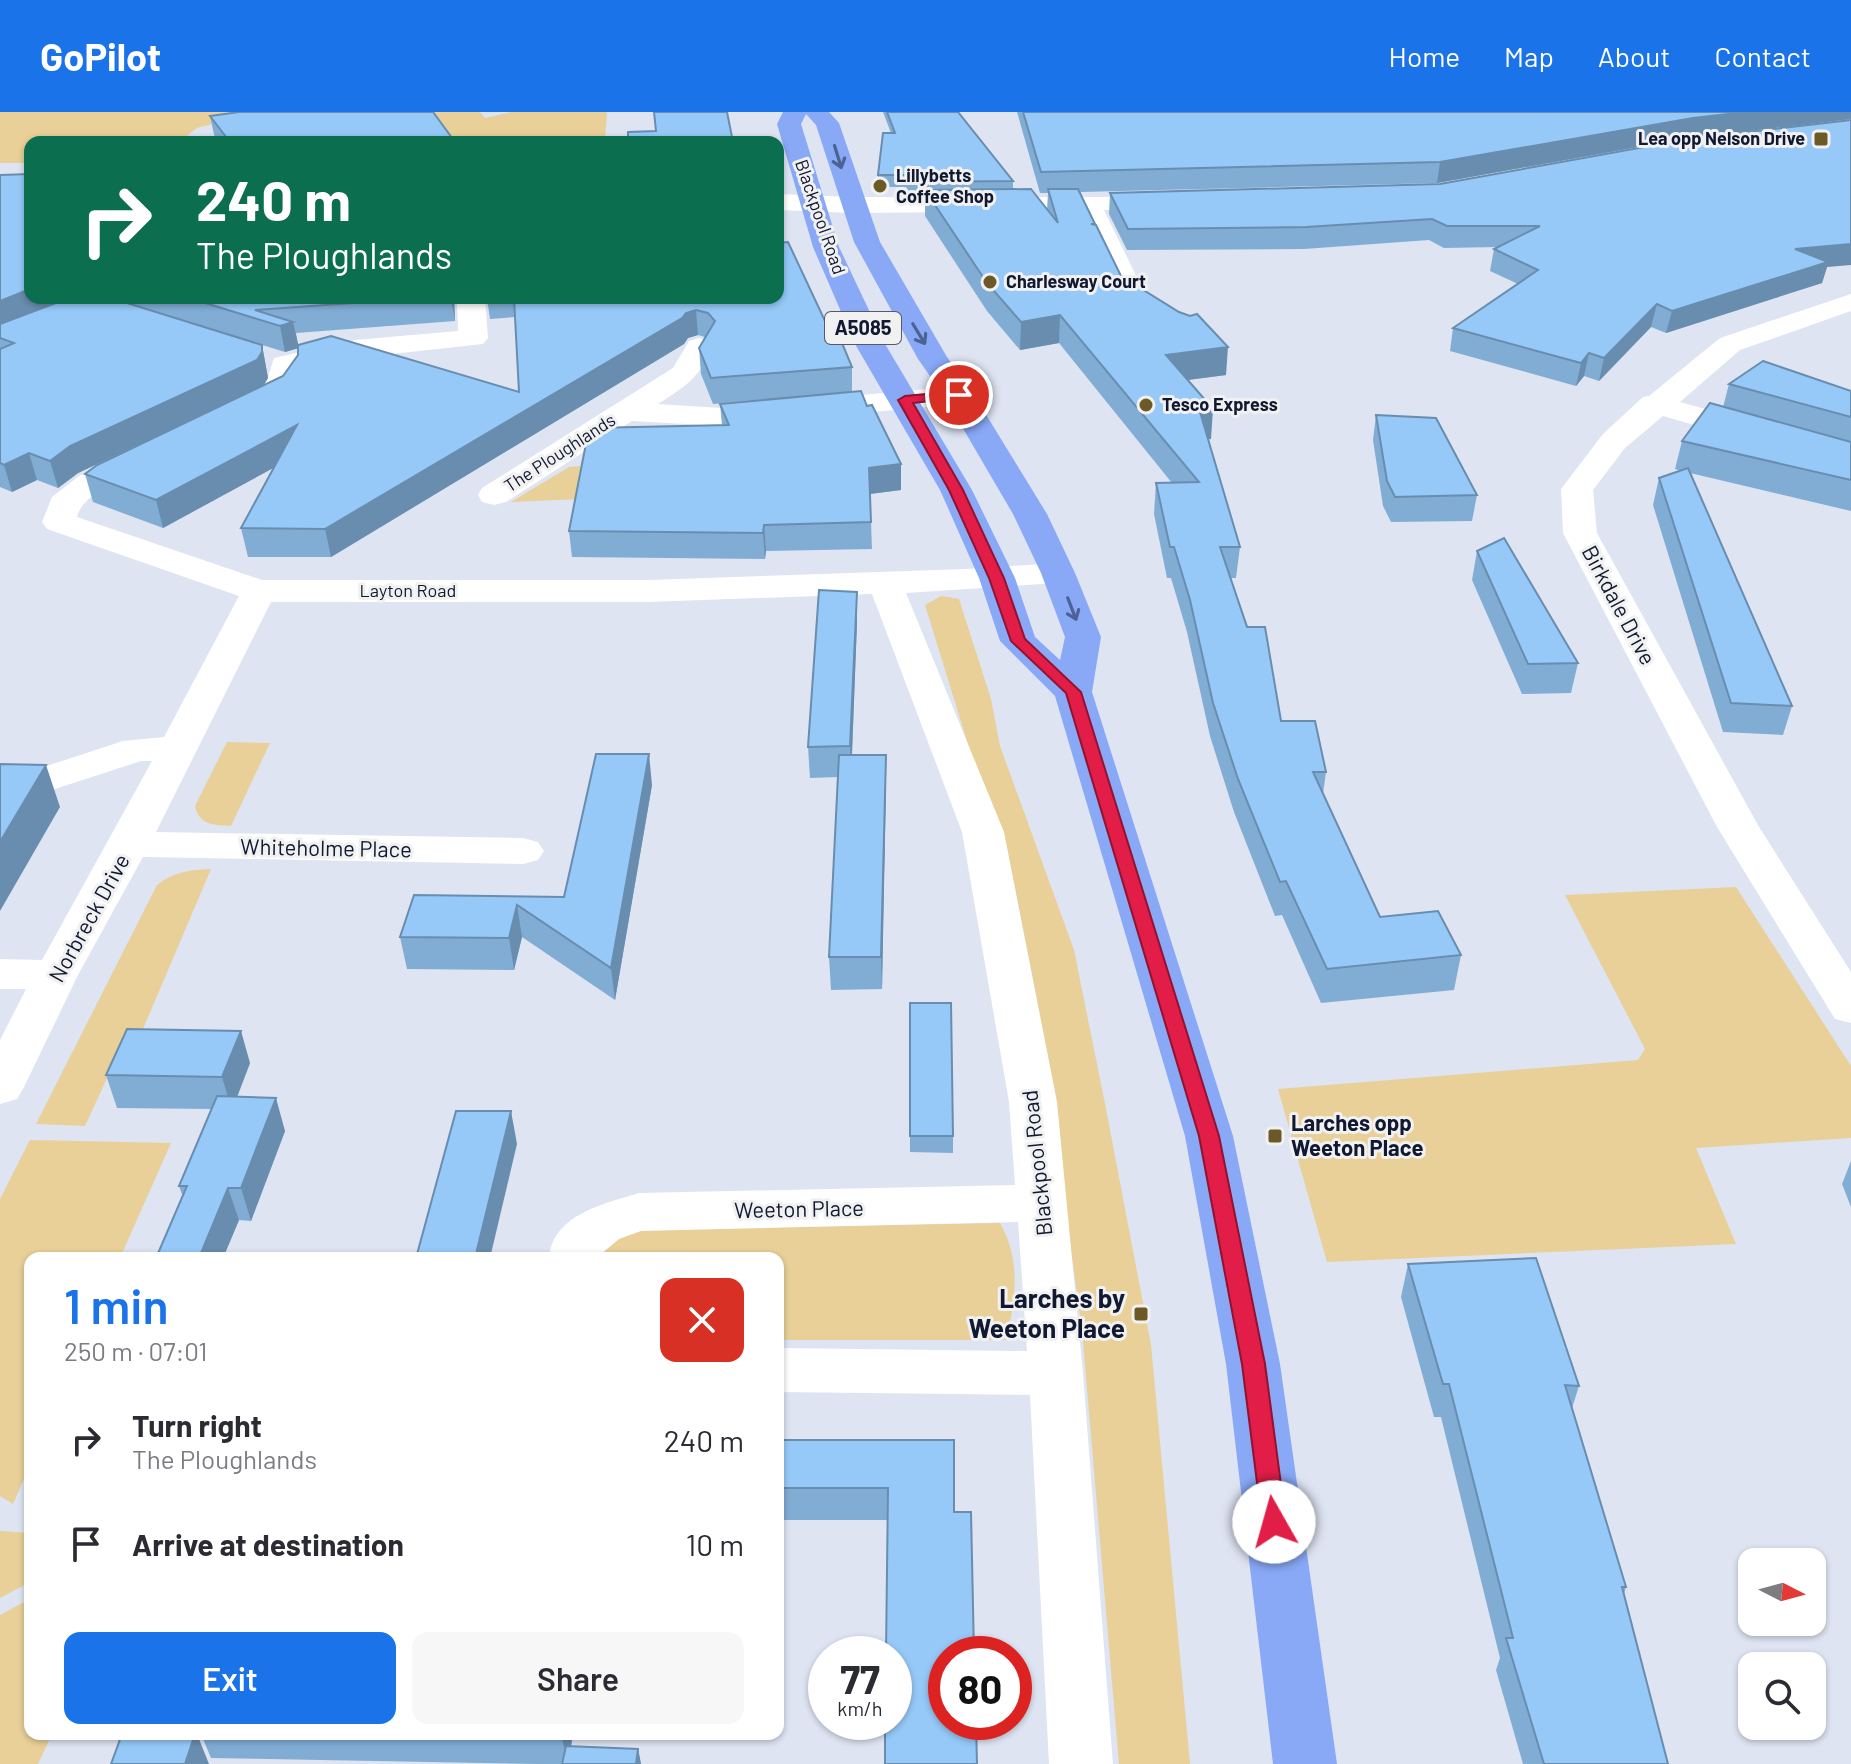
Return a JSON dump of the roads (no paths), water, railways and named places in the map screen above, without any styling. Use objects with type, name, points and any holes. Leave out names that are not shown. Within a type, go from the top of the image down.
[{"type":"highway","name":"Blackpool Road","points":[[795,112],[789,124],[826,247],[870,344],[956,490],[997,578],[1018,641],[1073,692]]},
{"type":"highway","name":"Blackpool Road","points":[[816,112],[827,123],[867,242],[901,304],[1030,514],[1083,637],[1073,692],[1209,1136],[1253,1364],[1305,1764]]},
{"type":"street","points":[[784,202],[853,205],[1199,201]]},
{"type":"street","points":[[1088,204],[1131,295],[1188,332]]},
{"type":"street","name":"Birkdale Drive","points":[[1851,302],[1730,344],[1654,404],[1614,441],[1577,489],[1580,533],[1738,827],[1851,1008]]},
{"type":"street","points":[[219,421],[276,394],[286,379],[272,360],[333,350],[473,338],[471,304]]},
{"type":"street","name":"The Ploughlands","points":[[494,495],[685,373],[699,347]]},
{"type":"street","name":"The Ploughlands","points":[[625,411],[721,417],[959,395]]},
{"type":"street","points":[[1654,404],[1851,460]]},
{"type":"street","name":"Layton Road","points":[[177,442],[91,483],[64,504],[59,522],[259,591],[649,591],[1058,573]]},
{"type":"street","name":"Blackpool Road","points":[[885,583],[983,832],[1033,1102],[1056,1373],[1081,1764]]},
{"type":"street","name":"Norbreck Drive","points":[[0,1087],[259,591]]},
{"type":"street","points":[[18,789],[137,749],[177,749]]},
{"type":"street","name":"Whiteholme Place","points":[[129,844],[523,851]]},
{"type":"street","points":[[0,974],[56,975]]},
{"type":"street","name":"Weeton Place","points":[[576,1252],[576,1246],[601,1225],[639,1212],[1043,1203]]},
{"type":"street","points":[[784,1370],[1056,1373]]},
{"type":"place","name":"Lea opp Nelson Drive","points":[[1821,139]]},
{"type":"place","name":"Lillybetts Coffee Shop","points":[[880,186]]},
{"type":"place","name":"Charlesway Court","points":[[990,282]]},
{"type":"place","name":"Tesco Express","points":[[1146,405]]},
{"type":"place","name":"Larches opp Weeton Place","points":[[1275,1136]]},
{"type":"place","name":"Larches by Weeton Place","points":[[1141,1314]]}]
